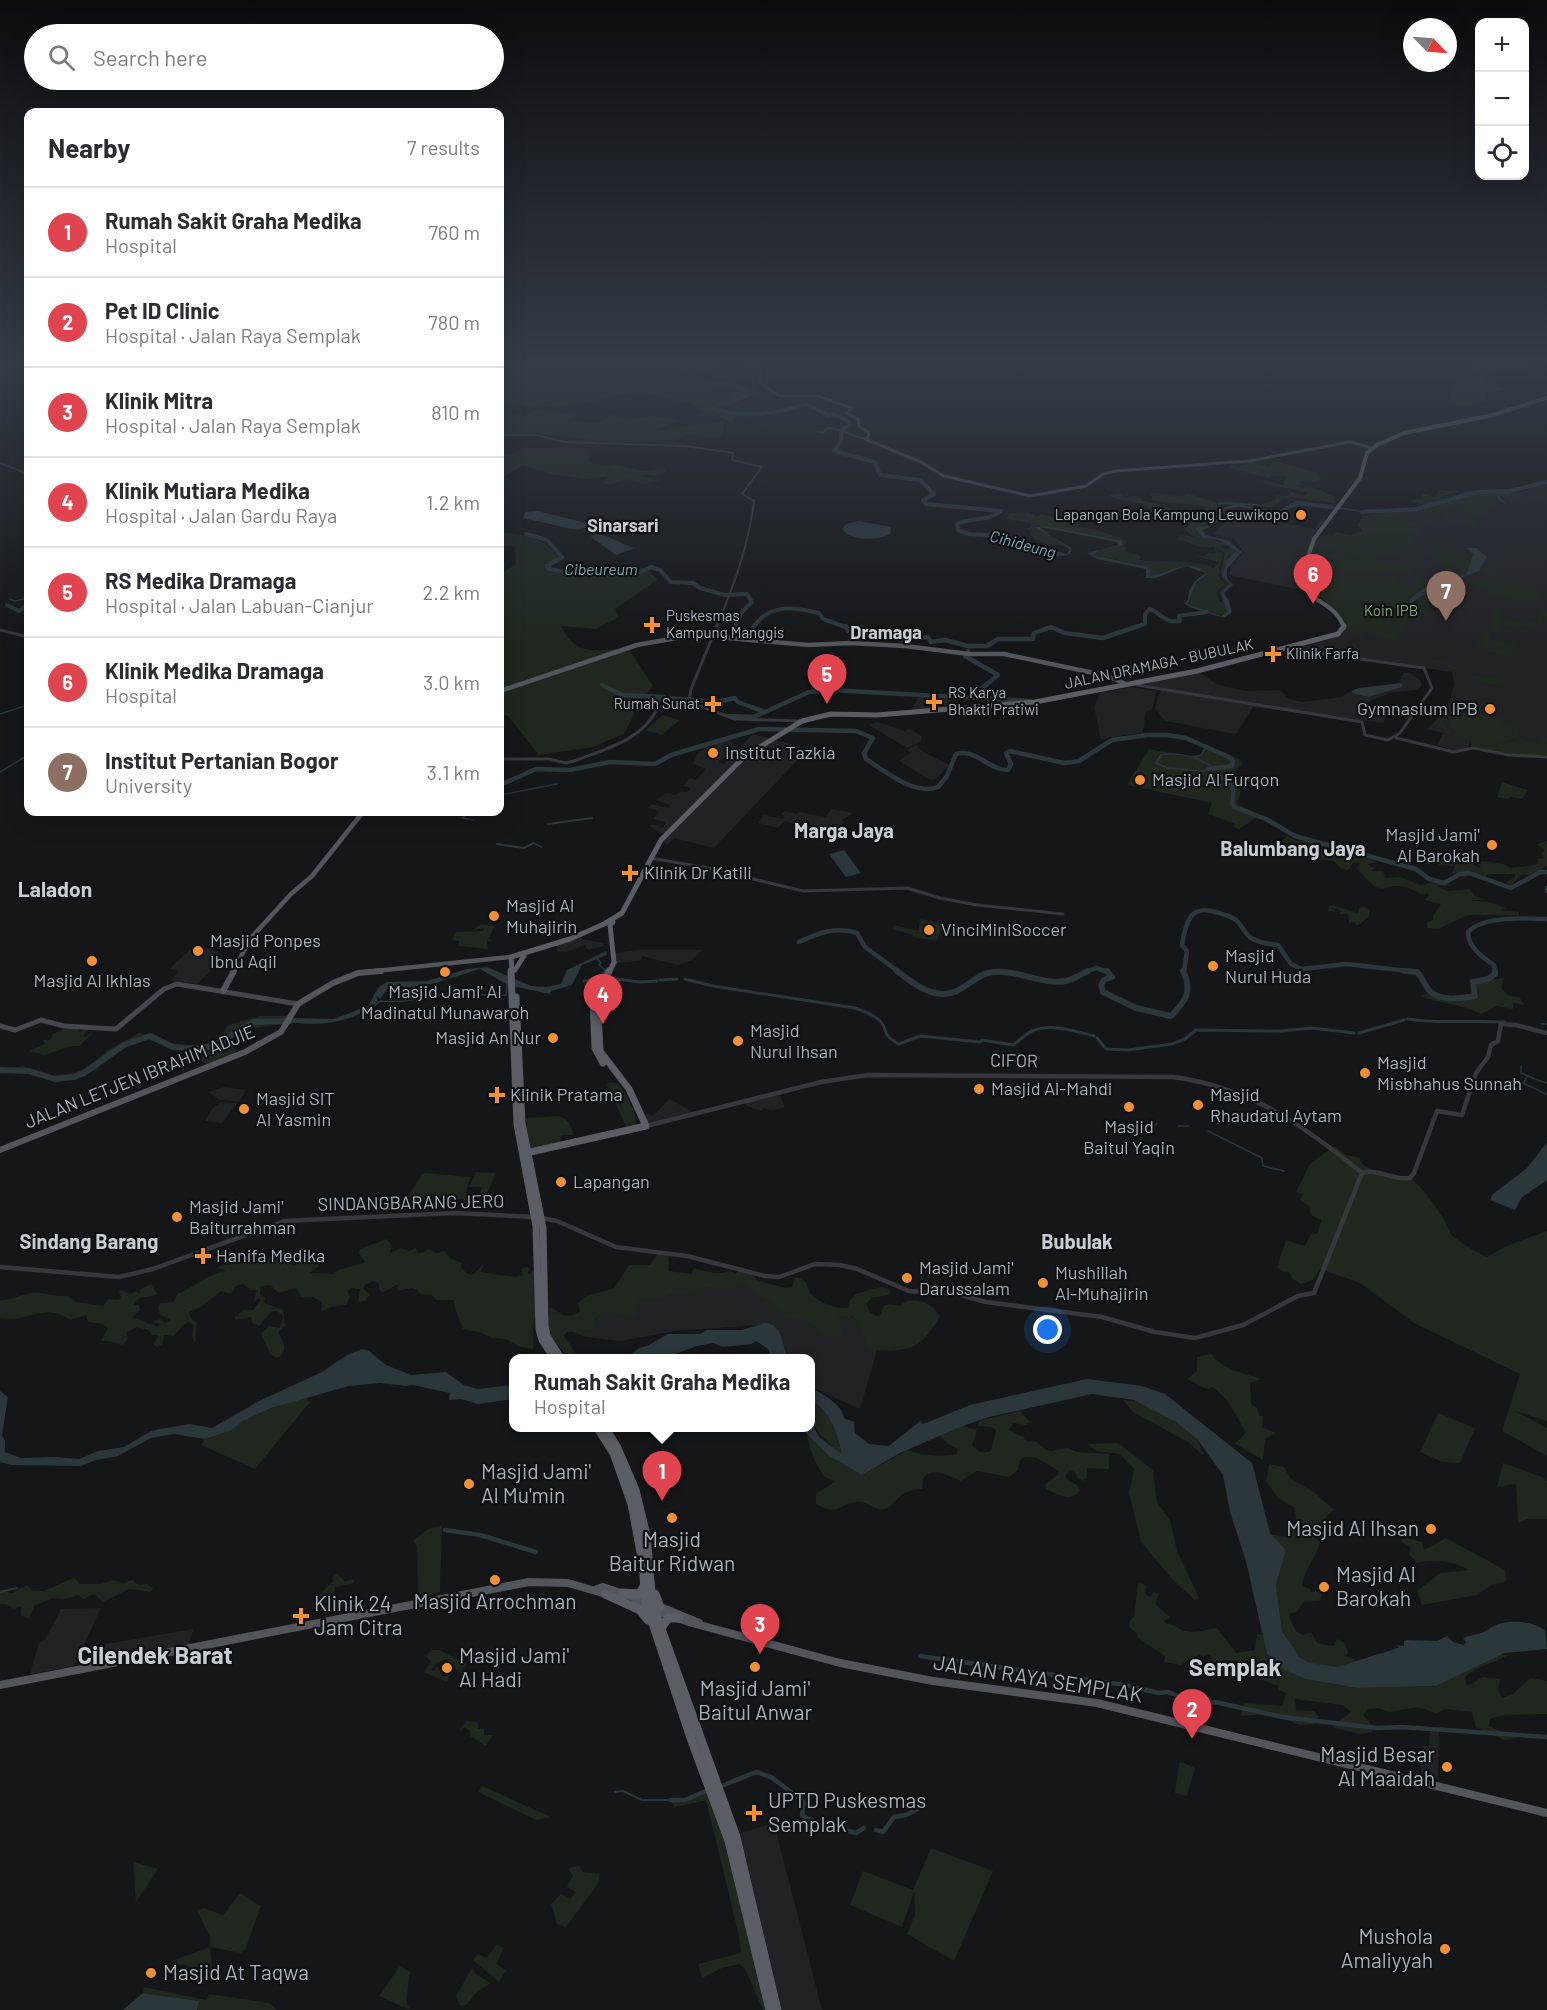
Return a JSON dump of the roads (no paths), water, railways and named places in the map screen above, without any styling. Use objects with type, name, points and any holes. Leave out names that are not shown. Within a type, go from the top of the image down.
[{"type":"highway","name":"JALAN DRAMAGA - BUBULAK","points":[[611,952],[610,925],[620,916],[649,858],[661,840],[742,758],[799,723],[825,715],[877,715],[1032,702],[1197,671],[1327,639],[1338,634],[1344,628],[1337,614],[1310,595],[1303,568],[1311,544],[1359,480],[1365,458]]},
{"type":"highway","points":[[552,1354],[539,1329],[537,1217],[517,1124],[511,958],[600,927],[607,927],[620,916]]},
{"type":"highway","points":[[524,1154],[644,1126],[629,1089],[600,1050],[595,999],[605,976],[614,965],[607,927]]},
{"type":"highway","points":[[513,974],[520,959],[530,952]]},
{"type":"highway","points":[[548,1345],[556,1354]]},
{"type":"highway","points":[[600,1432],[622,1470],[643,1539]]},
{"type":"highway","points":[[607,1432],[627,1465],[643,1539],[660,1648]]},
{"type":"highway","points":[[622,1593],[640,1594],[648,1581]]},
{"type":"highway","points":[[648,1581],[652,1606],[719,1800],[770,2010]]},
{"type":"highway","points":[[601,1592],[611,1599],[643,1611],[660,1648],[719,1800],[736,1837],[777,2010]]},
{"type":"highway","points":[[661,1628],[668,1618],[679,1618]]},
{"type":"main road","points":[[910,458],[944,476],[1030,496],[1086,486],[1103,474],[1115,471],[1266,458]]},
{"type":"main road","points":[[504,690],[648,642],[691,635],[808,645],[843,643],[1010,655],[1115,678],[1126,684]]},
{"type":"main road","points":[[223,991],[250,939],[291,894],[312,876],[360,816]]},
{"type":"main road","points":[[0,1026],[15,1030],[39,1020],[64,1026],[116,1029],[171,985],[180,984],[298,1004],[333,983],[358,973],[511,958]]},
{"type":"main road","name":"JALAN LETJEN IBRAHIM ADJIE","points":[[0,1150],[236,1056],[276,1035],[287,1024],[298,1004]]},
{"type":"main road","points":[[0,1685],[529,1582],[574,1584],[652,1606]]},
{"type":"main road","points":[[601,1592],[603,1587],[652,1606]]},
{"type":"main road","name":"JALAN RAYA SEMPLAK","points":[[652,1606],[679,1618],[761,1642],[865,1668],[933,1681],[1097,1703],[1547,1813]]},
{"type":"main road","name":"JALAN RAYA SEMPLAK","points":[[652,1606],[694,1619],[699,1623]]},
{"type":"street","points":[[689,700],[711,636],[738,574],[750,534],[754,501],[742,495],[762,467],[732,460],[733,458]]},
{"type":"street","points":[[0,463],[24,472]]},
{"type":"street","points":[[0,630],[24,636]]},
{"type":"street","points":[[1287,648],[1425,669],[1432,688],[1395,738]]},
{"type":"street","points":[[1126,684],[1144,685],[1196,696],[1362,722],[1365,735],[1385,740],[1395,738],[1454,752],[1473,748],[1515,756],[1547,757]]},
{"type":"street","points":[[504,759],[549,759],[566,763],[620,744],[651,722],[659,706],[689,700],[735,719],[791,720],[799,723]]},
{"type":"street","points":[[649,858],[703,867],[803,891],[907,888],[940,898],[977,905],[1064,914]]},
{"type":"street","points":[[1362,1173],[1371,1170],[1402,1179],[1410,1178],[1414,1173],[1437,1111],[1462,1115],[1476,1073],[1488,1057],[1491,1045],[1498,1041],[1501,1024],[1516,1025],[1547,1033]]},
{"type":"street","name":"CIFOR","points":[[644,1126],[821,1082],[868,1075],[1174,1077],[1207,1082],[1242,1093],[1301,1126],[1362,1173]]},
{"type":"street","name":"SINDANGBARANG JERO","points":[[0,1267],[119,1277],[153,1269],[284,1221],[455,1213],[537,1217],[557,1221],[616,1247],[687,1256],[770,1277],[787,1275],[815,1264],[840,1265],[865,1272],[909,1292],[951,1293],[986,1302],[1102,1317],[1155,1332],[1202,1337],[1243,1325],[1298,1296],[1314,1293],[1362,1173]]},
{"type":"waterway","name":"Cihideung","points":[[859,458],[875,462],[880,475],[920,480],[934,494],[923,500],[926,504],[1001,511],[991,517],[957,524],[958,530],[969,534],[1002,536],[1026,544],[1038,551],[1060,554]]},
{"type":"waterway","name":"Cihideung","points":[[1362,512],[1417,509],[1477,492],[1510,491],[1547,482]]},
{"type":"waterway","points":[[1498,492],[1498,498],[1505,503]]},
{"type":"waterway","name":"Cihideung","points":[[1219,503],[1260,505]]},
{"type":"waterway","name":"Cihideung","points":[[1297,503],[1332,507]]},
{"type":"waterway","name":"Cibeureum","points":[[526,534],[547,540],[562,557],[547,566],[549,569],[560,571],[600,567],[641,572],[651,567],[660,570],[671,582],[693,583],[700,588],[725,595],[747,594],[752,602],[742,612],[736,625]]},
{"type":"waterway","points":[[9,599],[15,601],[24,599]]},
{"type":"waterway","points":[[7,605],[19,611],[24,608]]},
{"type":"waterway","name":"Cibeureum","points":[[753,628],[766,614],[782,609],[800,609],[819,613],[823,619],[847,627]]},
{"type":"waterway","name":"Cibeureum","points":[[1133,628],[1145,624],[1145,614],[1150,609],[1175,622],[1180,621],[1179,616],[1207,612]]},
{"type":"waterway","name":"Cibeureum","points":[[735,631],[751,631],[754,626]]},
{"type":"waterway","name":"Cibeureum","points":[[862,628],[866,633],[879,633],[879,638],[890,637],[902,640],[928,637],[931,642],[945,640],[968,646],[987,646],[998,639],[1033,639],[1034,633],[1051,627],[1065,633],[1103,638],[1138,626]]},
{"type":"waterway","name":"Cibeureum","points":[[847,627],[848,631],[862,628]]},
{"type":"waterway","points":[[968,651],[965,656],[998,675],[975,694],[975,697]]},
{"type":"waterway","points":[[602,685],[622,695],[664,697]]},
{"type":"waterway","points":[[765,712],[809,692],[830,690],[1030,701]]},
{"type":"waterway","points":[[658,706],[658,701],[666,698],[716,702],[735,698],[738,702],[765,712]]},
{"type":"waterway","points":[[0,714],[24,706]]},
{"type":"waterway","points":[[729,716],[753,717],[765,712]]},
{"type":"waterway","points":[[504,783],[536,769],[570,770],[610,762],[655,764],[671,755],[759,729],[856,731],[873,738],[864,753],[866,759],[900,781],[929,789],[938,787],[947,776],[956,754],[970,754],[994,767],[1008,770],[1011,764],[1006,753],[1010,751],[1064,763],[1079,761],[1112,740],[1147,735],[1186,738],[1229,757],[1233,761],[1232,766],[1208,769]]},
{"type":"waterway","points":[[1194,757],[1201,755],[1206,747]]},
{"type":"waterway","points":[[1205,771],[1168,768],[1156,763],[1161,755],[1175,754],[1195,758],[1214,768]]},
{"type":"waterway","points":[[0,772],[24,757]]},
{"type":"waterway","points":[[1220,776],[1232,787],[1234,807],[1266,819],[1295,836],[1416,869],[1429,879],[1444,883],[1460,874],[1469,873],[1511,888],[1540,872],[1547,872]]},
{"type":"waterway","points":[[504,794],[557,784]]},
{"type":"waterway","points":[[464,816],[462,818],[474,820]]},
{"type":"waterway","points":[[548,824],[592,818]]},
{"type":"waterway","points":[[497,844],[524,848],[534,843],[541,847]]},
{"type":"waterway","points":[[1184,972],[1187,951],[1182,945],[1185,928],[1191,916],[1202,910],[1234,919],[1251,938],[1278,945],[1291,964],[1302,969],[1347,964],[1417,972]]},
{"type":"waterway","points":[[1495,972],[1494,965],[1473,947],[1468,932],[1483,923],[1494,921],[1516,918],[1547,919]]},
{"type":"waterway","points":[[799,942],[827,932],[842,930],[857,933],[865,947],[899,972]]},
{"type":"waterway","points":[[597,958],[601,963],[599,965],[605,970],[601,976]]},
{"type":"waterway","points":[[609,978],[617,962]]},
{"type":"waterway","points":[[1085,972],[1096,968],[1108,972]]},
{"type":"waterway","points":[[897,971],[924,989],[942,994],[955,992],[988,973],[998,972]]},
{"type":"waterway","points":[[998,972],[1057,982],[1069,980],[1088,971]]},
{"type":"waterway","points":[[1108,972],[1112,977],[1104,980],[1101,985],[1103,992],[1136,1008],[1171,1016],[1181,1005],[1188,990],[1183,971]]},
{"type":"waterway","points":[[1405,971],[1417,972]]},
{"type":"waterway","points":[[1417,972],[1429,990],[1441,997],[1453,999],[1475,996],[1473,982],[1488,979],[1495,972]]},
{"type":"waterway","points":[[584,981],[605,977]]},
{"type":"waterway","points":[[609,978],[640,982],[657,981]]},
{"type":"waterway","points":[[660,980],[677,979]]},
{"type":"waterway","points":[[685,979],[713,986],[855,1008],[879,1020],[888,1036],[899,1044],[920,1036],[980,1042],[982,1040],[1013,1045],[1029,1032],[1047,1028],[1094,1036]]},
{"type":"waterway","points":[[395,1010],[369,1011],[380,1001],[390,1002],[455,993],[506,995],[507,984]]},
{"type":"waterway","points":[[1407,1019],[1505,1022]]},
{"type":"waterway","points":[[1359,1033],[1404,1020]]},
{"type":"waterway","points":[[0,1070],[29,1071],[55,1079],[74,1077],[84,1073],[124,1045],[150,1036],[173,1047],[200,1049],[217,1044],[253,1022],[290,1021]]},
{"type":"waterway","points":[[1541,1024],[1547,1024]]},
{"type":"waterway","points":[[1281,1031],[1312,1028],[1354,1033]]},
{"type":"waterway","points":[[1097,1038],[1106,1049],[1128,1050],[1172,1044],[1185,1039],[1196,1030],[1280,1031]]},
{"type":"waterway","points":[[1521,1066],[1521,1073],[1535,1079]]},
{"type":"waterway","points":[[1527,1077],[1523,1083],[1546,1094]]},
{"type":"waterway","points":[[1537,1080],[1547,1083]]},
{"type":"waterway","points":[[1120,1131],[1135,1135],[1139,1130],[1153,1128],[1157,1123]]},
{"type":"waterway","points":[[1178,1126],[1189,1126]]},
{"type":"waterway","points":[[1208,1131],[1262,1158],[1263,1166],[1284,1171]]},
{"type":"waterway","points":[[445,1530],[480,1535],[536,1552]]},
{"type":"waterway","points":[[0,1592],[17,1588]]},
{"type":"waterway","points":[[920,1656],[1125,1685],[1159,1693],[1168,1692],[1201,1704],[1215,1702],[1282,1717],[1377,1728],[1402,1727],[1547,1737]]},
{"type":"waterway","points":[[724,1785],[756,1772],[771,1777],[804,1802],[802,1815],[808,1819],[856,1833],[864,1828]]},
{"type":"waterway","points":[[671,1800],[685,1800],[708,1790]]},
{"type":"waterway","points":[[615,1792],[623,1791],[642,1800],[671,1800]]},
{"type":"waterway","points":[[876,1830],[883,1832],[894,1817],[906,1815],[921,1807]]},
{"type":"place","name":"Lapangan Bola Kampung Leuwikopo","points":[[1301,515]]},
{"type":"place","name":"Klinik Medika Dramaga","points":[[1313,604]]},
{"type":"place","name":"Institut Pertanian Bogor","points":[[1446,621]]},
{"type":"place","name":"Puskesmas Kampung Manggis","points":[[652,625]]},
{"type":"place","name":"Klinik Farfa","points":[[1273,654]]},
{"type":"place","name":"RS Karya Bhakti Pratiwi","points":[[934,702]]},
{"type":"place","name":"Rumah Sunat","points":[[713,704]]},
{"type":"place","name":"RS Medika Dramaga","points":[[827,704]]},
{"type":"place","name":"Gymnasium IPB","points":[[1490,709]]},
{"type":"place","name":"Institut Tazkia","points":[[713,753]]},
{"type":"place","name":"Masjid Al Furqon","points":[[1140,780]]},
{"type":"place","name":"Masjid Jami' Al Barokah","points":[[1492,845]]},
{"type":"place","name":"Klinik Dr Katili","points":[[630,873]]},
{"type":"place","name":"Masjid Al Muhajirin","points":[[494,916]]},
{"type":"place","name":"VinciMiniSoccer","points":[[929,930]]},
{"type":"place","name":"Masjid Ponpes Ibnu Aqil","points":[[198,951]]},
{"type":"place","name":"Masjid Al Ikhlas","points":[[92,961]]},
{"type":"place","name":"Masjid Nurul Huda","points":[[1213,966]]},
{"type":"place","name":"Masjid Jami' Al Madinatul Munawaroh","points":[[445,972]]},
{"type":"place","name":"Klinik Mutiara Medika","points":[[603,1024]]},
{"type":"place","name":"Masjid An Nur","points":[[553,1038]]},
{"type":"place","name":"Masjid Nurul Ihsan","points":[[738,1041]]},
{"type":"place","name":"Masjid Misbhahus Sunnah","points":[[1365,1073]]},
{"type":"place","name":"Masjid Al-Mahdi","points":[[979,1089]]},
{"type":"place","name":"Klinik Pratama","points":[[497,1095]]},
{"type":"place","name":"Masjid Rhaudatul Aytam","points":[[1198,1105]]},
{"type":"place","name":"Masjid Baitul Yaqin","points":[[1129,1107]]},
{"type":"place","name":"Masjid SIT Al Yasmin","points":[[244,1109]]},
{"type":"place","name":"Lapangan","points":[[561,1182]]},
{"type":"place","name":"Masjid Jami' Baiturrahman","points":[[177,1217]]},
{"type":"place","name":"Hanifa Medika","points":[[203,1256]]},
{"type":"place","name":"Masjid Jami' Darussalam","points":[[907,1278]]},
{"type":"place","name":"Mushillah Al-Muhajirin","points":[[1043,1283]]},
{"type":"place","name":"Masjid Jami' Al Mu'min","points":[[469,1484]]},
{"type":"place","name":"Rumah Sakit Graha Medika","points":[[662,1501]]},
{"type":"place","name":"Masjid Baitur Ridwan","points":[[672,1518]]},
{"type":"place","name":"Masjid Al Ihsan","points":[[1431,1529]]},
{"type":"place","name":"Masjid Arrochman","points":[[495,1580]]},
{"type":"place","name":"Masjid Al Barokah","points":[[1324,1587]]},
{"type":"place","name":"Klinik 24 Jam Citra","points":[[301,1616]]},
{"type":"place","name":"Klinik Mitra","points":[[760,1654]]},
{"type":"place","name":"Masjid Jami' Baitul Anwar","points":[[755,1667]]},
{"type":"place","name":"Masjid Jami' Al Hadi","points":[[447,1668]]},
{"type":"place","name":"Pet ID Clinic","points":[[1192,1739]]},
{"type":"place","name":"Masjid Besar Al Maaidah","points":[[1447,1767]]},
{"type":"place","name":"UPTD Puskesmas Semplak","points":[[754,1813]]},
{"type":"place","name":"Mushola Amaliyyah","points":[[1445,1949]]},
{"type":"place","name":"Masjid At Taqwa","points":[[151,1973]]},
{"type":"district","name":"Sinarsari","points":[[623,526]]},
{"type":"district","name":"Dramaga","points":[[886,633]]},
{"type":"district","name":"Marga Jaya","points":[[844,831]]},
{"type":"district","name":"Balumbang Jaya","points":[[1293,849]]},
{"type":"district","name":"Laladon","points":[[55,890]]},
{"type":"district","name":"Sindang Barang","points":[[89,1242]]},
{"type":"district","name":"Bubulak","points":[[1077,1242]]},
{"type":"district","name":"Cilendek Barat","points":[[155,1656]]},
{"type":"district","name":"Semplak","points":[[1235,1668]]},
{"type":"park label","name":"Koin IPB","points":[[1391,611]]}]
